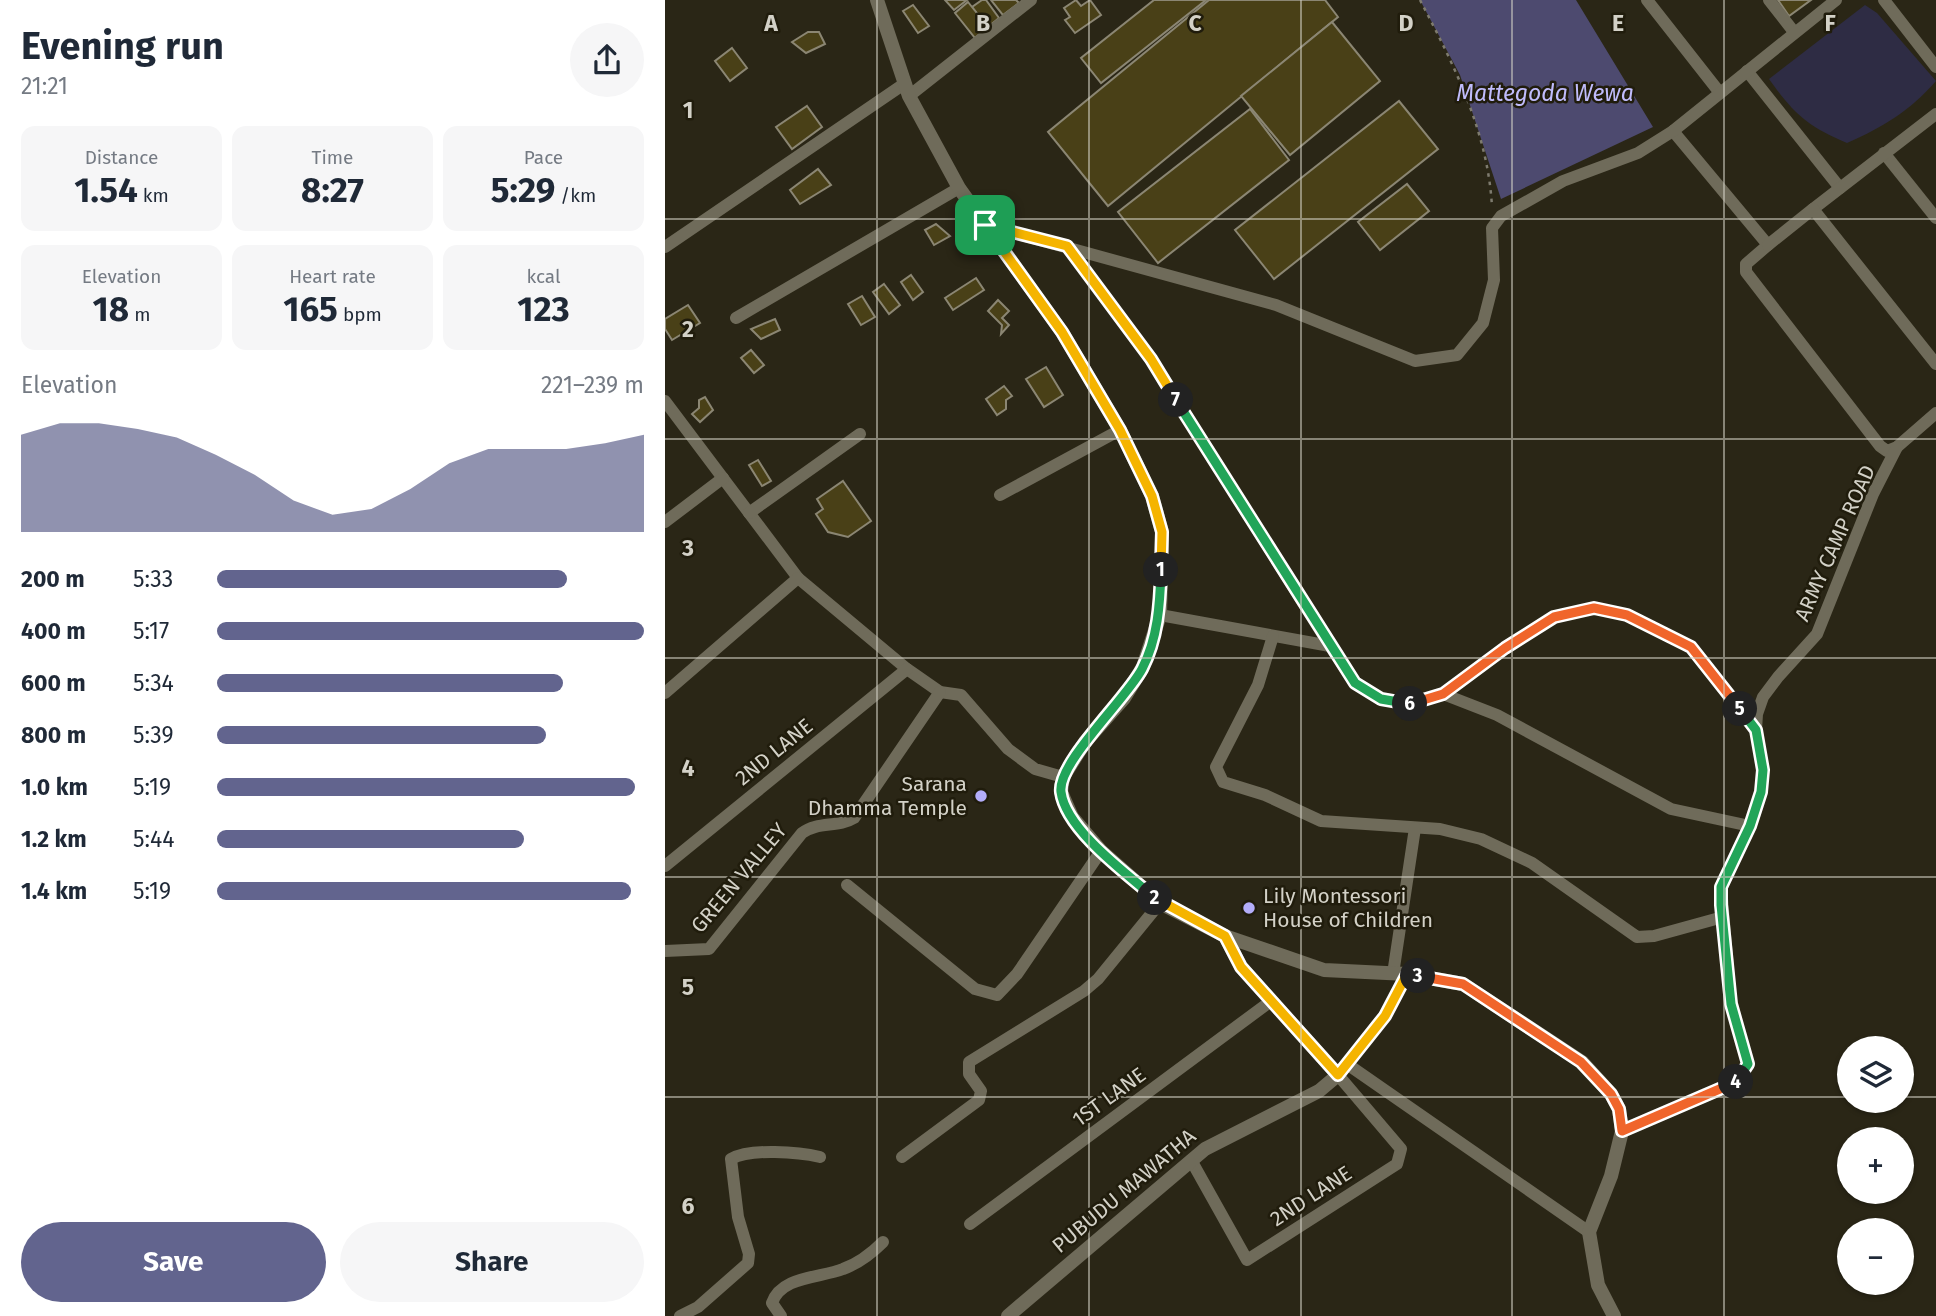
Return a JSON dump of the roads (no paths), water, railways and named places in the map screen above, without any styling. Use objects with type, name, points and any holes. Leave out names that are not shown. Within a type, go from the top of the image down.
[{"type":"street","points":[[665,247],[906,90],[1031,0]]},
{"type":"street","points":[[1647,0],[1720,93]]},
{"type":"street","points":[[1769,0],[1794,32]]},
{"type":"street","points":[[985,225],[1276,305],[1415,361],[1457,355],[1483,323],[1494,280],[1493,228],[1501,216],[1563,181],[1638,153],[1673,131],[1836,0]]},
{"type":"street","points":[[1884,0],[1936,67]]},
{"type":"street","points":[[879,1],[906,90],[959,188],[1062,332],[1120,430],[1152,496],[1162,532],[1160,615],[1143,667],[1124,698],[1085,742],[1063,777],[1061,792],[1072,817],[1101,851],[1160,903],[1225,936],[1324,970],[1400,974],[1463,984],[1581,1062],[1611,1094],[1619,1109],[1622,1131],[1611,1176],[1590,1232],[1598,1285],[1614,1316]]},
{"type":"street","points":[[1747,71],[1840,188]]},
{"type":"street","points":[[1936,114],[1753,255],[1745,264],[1746,272],[1880,446],[1887,451],[1897,447],[1936,413]]},
{"type":"street","points":[[1673,131],[1768,245]]},
{"type":"street","points":[[1884,153],[1936,218]]},
{"type":"street","points":[[736,318],[959,188]]},
{"type":"street","points":[[1813,209],[1936,364]]},
{"type":"street","points":[[1067,246],[1151,359],[1355,683],[1381,699],[1408,705],[1443,694],[1505,648],[1554,617],[1594,608],[1627,615],[1691,647],[1756,730]]},
{"type":"street","points":[[665,403],[798,578],[907,669],[940,692],[961,695],[1008,749],[1035,769],[1063,777]]},
{"type":"street","points":[[1000,495],[1120,430]]},
{"type":"street","points":[[749,513],[860,434]]},
{"type":"street","name":"ARMY CAMP ROAD","points":[[1622,1131],[1736,1083],[1744,1074],[1748,1064],[1731,1004],[1721,887],[1750,826],[1761,792],[1763,770],[1756,730],[1763,697],[1817,634],[1873,494],[1897,447]]},
{"type":"street","points":[[665,522],[723,478]]},
{"type":"street","points":[[665,693],[798,578]]},
{"type":"street","points":[[1160,615],[1330,646]]},
{"type":"street","points":[[1273,636],[1258,685],[1216,767],[1223,782],[1265,794],[1321,821],[1440,829],[1481,839],[1532,863],[1637,937],[1654,936],[1723,917]]},
{"type":"street","name":"2ND LANE","points":[[665,866],[907,669]]},
{"type":"street","name":"GREEN VALLEY","points":[[665,951],[709,949],[802,833],[816,825],[847,822],[854,818],[940,692]]},
{"type":"street","points":[[1443,694],[1497,715],[1671,809],[1750,826]]},
{"type":"street","points":[[1342,1070],[1385,1016],[1400,974],[1415,828]]},
{"type":"street","points":[[847,885],[975,989],[997,995],[1017,974],[1101,851]]},
{"type":"street","points":[[902,1157],[979,1100],[981,1091],[969,1074],[969,1062],[1084,991],[1098,979],[1160,903]]},
{"type":"street","points":[[1225,936],[1241,967],[1271,1001],[1342,1070],[1590,1232]]},
{"type":"street","name":"1ST LANE","points":[[970,1224],[1271,1001]]},
{"type":"street","name":"2ND LANE","points":[[1191,1160],[1247,1260],[1397,1164],[1401,1149],[1342,1070]]},
{"type":"street","name":"PUBUDU MAWATHA","points":[[1008,1316],[1191,1160],[1223,1138],[1319,1091],[1342,1070]]},
{"type":"street","points":[[680,1316],[698,1307],[748,1263],[730,1174],[731,1159],[738,1155],[780,1153],[820,1157]]},
{"type":"street","points":[[781,1316],[772,1303],[775,1293],[791,1283],[844,1269],[874,1251],[883,1242]]},
{"type":"water","name":"Mattegoda Wewa","points":[[1420,0],[1576,0],[1653,127],[1501,199],[1460,75]]},
{"type":"place","name":"Sarana Dhamma Temple","points":[[981,796]]},
{"type":"place","name":"Lily Montessori House of Children","points":[[1249,908]]}]
